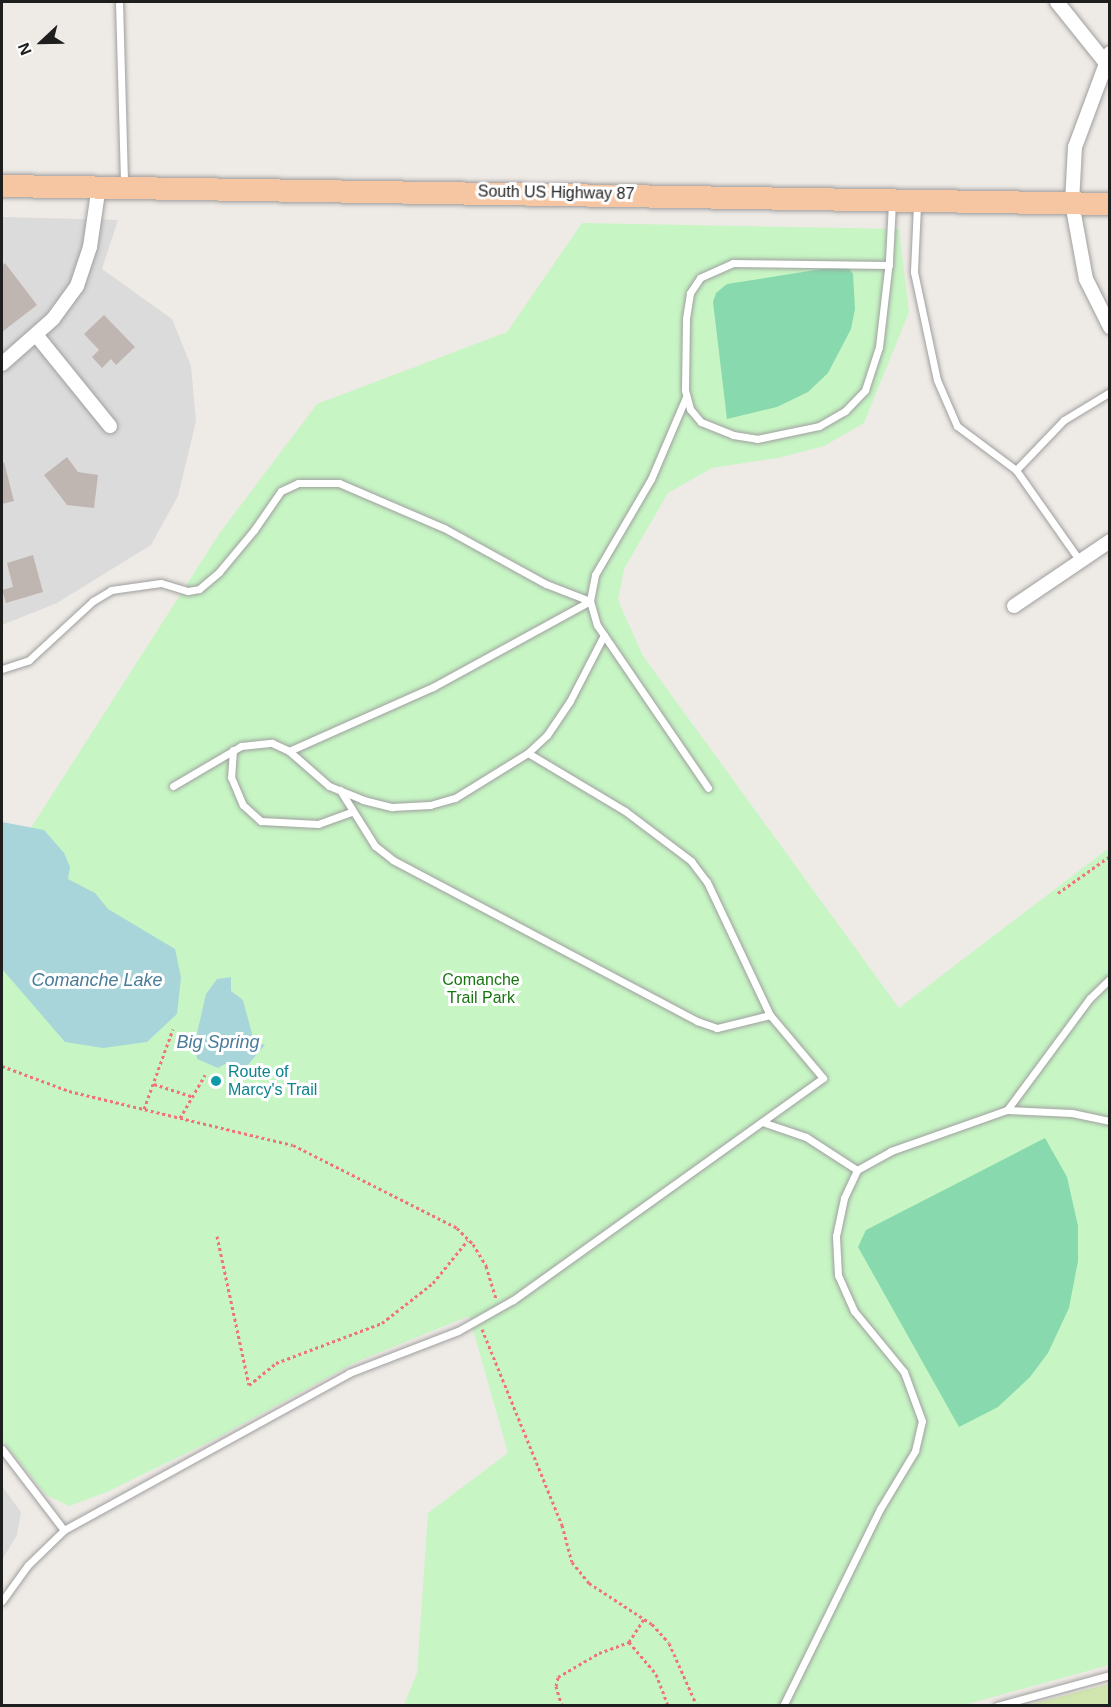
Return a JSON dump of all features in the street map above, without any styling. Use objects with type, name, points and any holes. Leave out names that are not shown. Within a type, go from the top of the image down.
[{"type":"main road","name":"South US Highway 87","points":[[2,186],[99,185],[1110,204]]},
{"type":"street","points":[[1057,2],[1107,58],[1075,147],[1072,203],[1086,279],[1110,327]]},
{"type":"street","points":[[2,364],[37,336],[78,285],[90,247],[99,185]]},
{"type":"street","points":[[37,336],[110,426]]},
{"type":"street","points":[[1014,606],[1110,541]]},
{"type":"lane","points":[[119,2],[124,186]]},
{"type":"lane","points":[[889,265],[743,263],[700,278],[690,293],[686,319],[686,397],[690,409],[701,422],[733,435],[757,439],[819,426],[845,411],[865,390],[875,365],[889,265],[892,200]]},
{"type":"lane","points":[[917,201],[914,272],[937,380],[957,426],[1016,470],[1080,561]]},
{"type":"lane","points":[[1016,470],[1064,420],[1110,392]]},
{"type":"lane","points":[[686,397],[651,479],[595,574],[590,601],[604,635],[708,788]]},
{"type":"lane","points":[[2,669],[29,660],[93,601],[111,590],[161,583],[188,591],[199,590],[254,530],[281,491],[298,483],[339,483],[444,528],[546,584],[590,601]]},
{"type":"lane","points":[[289,751],[433,687],[590,601]]},
{"type":"lane","points":[[173,786],[234,750],[257,742],[289,751],[340,790],[392,807],[430,805],[455,798],[528,753],[547,735],[570,701],[604,635]]},
{"type":"lane","points":[[234,750],[231,777],[250,816],[261,821],[318,824],[353,811]]},
{"type":"lane","points":[[2,1601],[28,1565],[64,1530],[349,1373],[499,1308],[765,1123],[777,1109],[823,1078],[770,1015],[707,882],[691,861],[625,811],[528,753]]},
{"type":"lane","points":[[340,790],[375,846],[393,860],[697,1021],[717,1028],[770,1015]]},
{"type":"lane","points":[[1007,1110],[1090,998],[1110,979]]},
{"type":"lane","points":[[783,1706],[880,1509],[915,1451],[922,1421],[904,1372],[854,1311],[838,1275],[836,1236],[844,1198],[857,1170],[932,1134],[1007,1110],[1072,1113],[1110,1121]]},
{"type":"lane","points":[[765,1123],[806,1137],[857,1170]]},
{"type":"lane","points":[[2,1449],[64,1530]]},
{"type":"lane","points":[[997,1706],[1110,1675]]},
{"type":"path","points":[[1058,893],[1110,856]]},
{"type":"path","points":[[144,1109],[173,1029]]},
{"type":"path","points":[[2,1066],[69,1091],[293,1145],[457,1228],[469,1239],[486,1266],[499,1308]]},
{"type":"path","points":[[180,1118],[205,1076]]},
{"type":"path","points":[[154,1084],[194,1097]]},
{"type":"path","points":[[217,1236],[249,1385],[276,1363],[382,1323],[432,1282],[469,1239]]},
{"type":"path","points":[[478,1319],[562,1525],[572,1562],[589,1583],[644,1619],[669,1643],[697,1706]]},
{"type":"path","points":[[562,1706],[556,1686],[558,1677],[599,1653],[629,1642],[644,1619]]},
{"type":"path","points":[[629,1642],[656,1674],[668,1706]]},
{"type":"shaded area","points":[[2,217],[118,220],[102,269],[172,319],[191,366],[196,421],[178,496],[151,545],[57,603],[2,625]]},
{"type":"shaded area","points":[[2,1486],[21,1512],[17,1535],[2,1560]]},
{"type":"green space","name":"Comanche Trail Park","points":[[582,223],[899,229],[909,312],[864,423],[824,446],[778,458],[712,468],[668,493],[624,569],[618,600],[643,656],[899,1008],[1109,848],[1109,1665],[964,1705],[404,1705],[417,1673],[428,1513],[508,1453],[469,1316],[356,1362],[215,1439],[107,1492],[69,1506],[46,1495],[2,1440],[2,947],[11,859],[219,534],[317,404],[507,332]]},
{"type":"green space","points":[[841,266],[848,267],[853,274],[855,309],[851,329],[828,373],[808,392],[777,407],[727,419],[713,302],[716,293],[727,284]]},
{"type":"green space","points":[[1045,1138],[1067,1177],[1078,1226],[1078,1261],[1069,1308],[1048,1353],[1030,1377],[998,1407],[959,1427],[858,1247],[866,1230]]},
{"type":"green space","points":[[1109,1684],[1109,1705],[1028,1705],[1059,1697]]},
{"type":"water","name":"Comanche Lake","points":[[2,822],[44,830],[64,853],[70,867],[68,879],[95,893],[108,909],[175,949],[181,977],[177,1014],[147,1042],[103,1048],[65,1042],[2,969]]},
{"type":"water","name":"Big Spring","points":[[231,977],[231,991],[243,1000],[254,1041],[265,1045],[247,1066],[225,1064],[218,1068],[197,1059],[195,1042],[206,994],[217,979]]},
{"type":"building","points":[[5,263],[37,305],[2,332],[2,266]]},
{"type":"building","points":[[104,315],[135,347],[116,365],[111,359],[102,368],[92,357],[99,350],[84,334]]},
{"type":"building","points":[[67,457],[78,472],[98,475],[94,508],[67,505],[44,475]]},
{"type":"building","points":[[4,462],[14,501],[2,504],[2,463]]},
{"type":"building","points":[[33,555],[43,592],[6,603],[2,590],[13,587],[7,563]]},
{"type":"place","name":"Route of Marcy's Trail","points":[[216,1081]]}]
